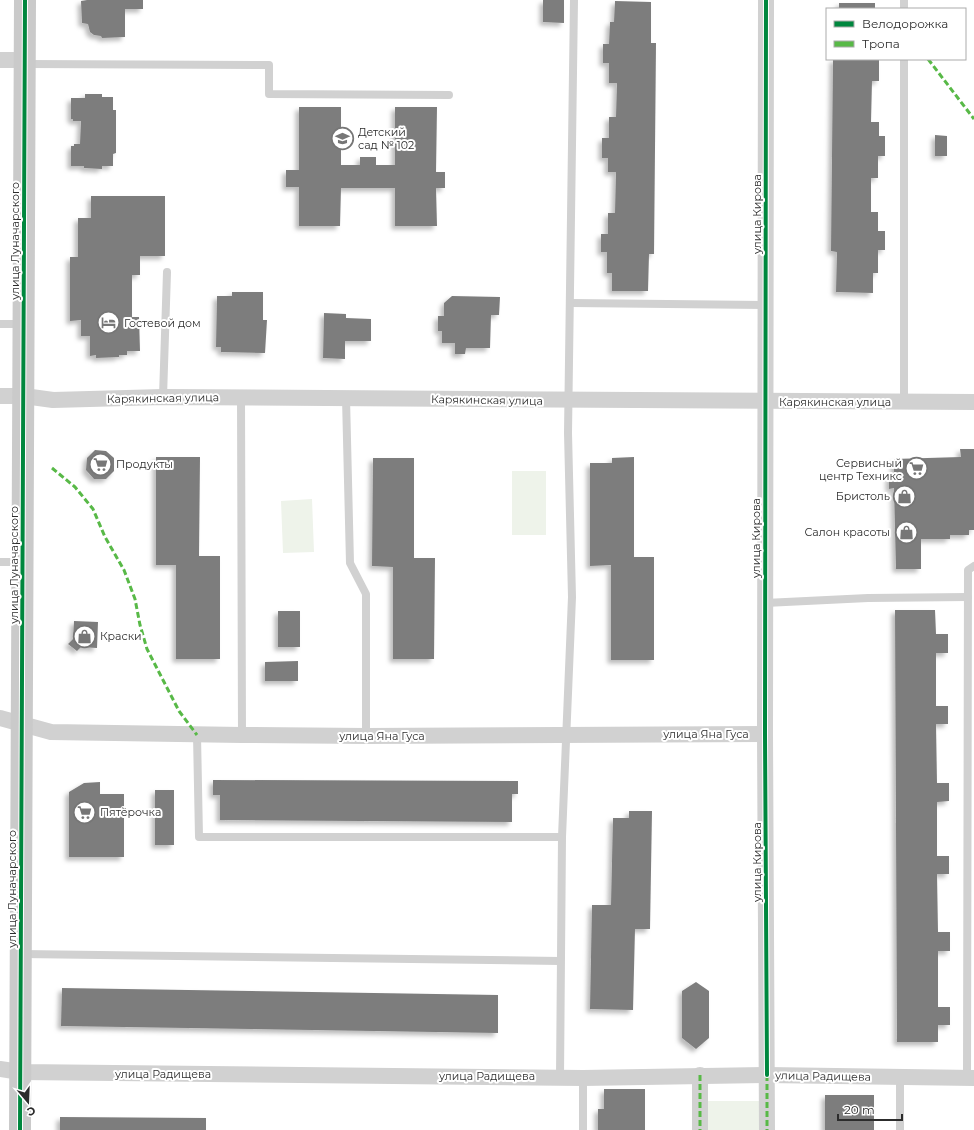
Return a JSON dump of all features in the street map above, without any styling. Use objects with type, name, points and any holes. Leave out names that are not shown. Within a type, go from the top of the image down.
[{"type":"street","name":"улица Луначарского","points":[[20,1130],[10,1071],[21,954],[25,0]]},
{"type":"street","name":"улица Кирова","points":[[766,0],[765,734],[767,1130]]},
{"type":"street","points":[[0,60],[25,62]]},
{"type":"street","name":"Карякинская улица","points":[[0,396],[24,396],[53,400],[163,397],[241,397],[766,402],[974,402]]},
{"type":"street","name":"улица Яна Гуса","points":[[0,718],[52,732],[366,736],[765,734]]},
{"type":"street","name":"улица Радищева","points":[[10,1071],[583,1078],[700,1075],[970,1078]]},
{"type":"street","points":[[700,1075],[700,1130]]},
{"type":"lane","points":[[560,1077],[562,837],[572,597],[568,433],[570,400],[574,0]]},
{"type":"lane","points":[[904,60],[904,402]]},
{"type":"lane","points":[[25,62],[269,65],[269,94],[449,95]]},
{"type":"lane","points":[[163,397],[167,272]]},
{"type":"lane","points":[[571,303],[765,305]]},
{"type":"lane","points":[[0,324],[24,324]]},
{"type":"lane","points":[[241,397],[242,735]]},
{"type":"lane","points":[[346,398],[350,564],[366,594],[366,736]]},
{"type":"lane","points":[[0,562],[23,562]]},
{"type":"lane","points":[[970,1078],[971,671],[968,597],[972,569]]},
{"type":"lane","points":[[765,603],[868,598],[968,597]]},
{"type":"lane","points":[[197,735],[198,837],[562,837]]},
{"type":"lane","points":[[21,954],[560,961]]},
{"type":"lane","points":[[900,1077],[900,1130]]},
{"type":"lane","points":[[583,1078],[583,1130]]},
{"type":"shaded area","points":[[512,471],[546,471],[546,535],[512,535]]},
{"type":"shaded area","points":[[312,499],[314,552],[283,553],[281,501]]},
{"type":"shaded area","points":[[706,1101],[761,1101],[761,1130],[706,1130]]},
{"type":"building","points":[[143,0],[143,9],[125,9],[125,37],[102,38],[101,36],[94,35],[90,32],[88,24],[82,23],[81,1]]},
{"type":"building","points":[[543,0],[564,0],[564,23],[543,22]]},
{"type":"building","points":[[615,1],[651,2],[651,43],[656,43],[654,254],[649,254],[648,291],[612,291],[612,273],[607,273],[607,252],[601,252],[601,234],[608,234],[608,213],[615,213],[616,172],[608,172],[608,158],[602,158],[602,138],[609,138],[609,117],[616,117],[617,83],[609,83],[609,63],[603,63],[603,44],[609,44],[610,22],[614,22]]},
{"type":"building","points":[[839,3],[875,3],[875,8],[839,8]]},
{"type":"building","points":[[833,60],[879,60],[879,81],[872,81],[871,122],[879,122],[879,136],[885,136],[885,156],[878,156],[878,178],[871,178],[871,212],[878,212],[878,231],[885,231],[885,250],[878,250],[878,273],[873,273],[873,293],[836,292],[837,252],[831,251]]},
{"type":"building","points":[[85,94],[102,94],[102,97],[113,97],[113,110],[116,110],[116,153],[113,154],[113,166],[102,166],[102,169],[84,168],[84,166],[71,166],[71,146],[74,146],[74,144],[80,144],[81,121],[73,121],[73,119],[71,119],[71,98],[85,98]]},
{"type":"building","points":[[299,107],[341,107],[341,165],[360,165],[360,157],[376,157],[376,165],[395,165],[395,107],[437,107],[436,172],[445,172],[445,188],[436,188],[437,226],[395,226],[395,188],[341,188],[340,226],[299,226],[299,187],[286,187],[286,170],[299,170]]},
{"type":"building","points":[[935,135],[947,136],[947,156],[935,156]]},
{"type":"building","points":[[91,196],[165,196],[165,256],[140,256],[140,275],[132,275],[132,317],[139,317],[140,351],[127,351],[127,355],[119,355],[119,357],[96,358],[96,355],[90,356],[90,336],[81,336],[81,320],[70,321],[70,257],[78,257],[78,218],[91,218]]},
{"type":"building","points":[[232,292],[263,292],[263,320],[267,320],[265,353],[221,352],[221,347],[216,347],[217,296],[232,296]]},
{"type":"building","points":[[452,296],[500,297],[499,315],[491,315],[490,348],[466,348],[465,354],[455,354],[455,343],[442,343],[442,331],[438,331],[438,316],[444,316],[444,303]]},
{"type":"building","points":[[324,313],[346,314],[346,318],[371,319],[371,341],[345,341],[345,359],[323,358]]},
{"type":"building","points":[[960,449],[974,449],[974,530],[969,530],[969,535],[950,535],[950,539],[921,539],[921,569],[896,569],[894,488],[889,489],[889,476],[894,476],[894,459],[961,457]]},
{"type":"building","name":"Продукты","points":[[95,450],[106,451],[114,458],[114,471],[106,479],[94,479],[86,470],[87,458]]},
{"type":"building","points":[[156,457],[200,457],[199,556],[220,556],[220,659],[176,659],[176,565],[156,565]]},
{"type":"building","points":[[634,457],[634,557],[654,557],[654,660],[611,660],[611,565],[590,566],[590,463],[612,463],[612,458]]},
{"type":"building","points":[[373,458],[414,458],[414,558],[435,558],[434,659],[393,659],[393,567],[372,566]]},
{"type":"building","points":[[895,610],[935,610],[936,634],[948,634],[948,653],[936,653],[936,706],[948,706],[948,724],[936,724],[937,783],[949,783],[949,801],[937,802],[937,856],[949,856],[949,874],[937,874],[938,932],[950,932],[950,951],[938,951],[938,1007],[950,1007],[950,1025],[938,1025],[938,1042],[897,1042]]},
{"type":"building","points":[[278,611],[300,611],[300,647],[278,647]]},
{"type":"building","name":"Краски","points":[[74,621],[98,622],[97,648],[81,647],[77,651],[68,644],[73,639]]},
{"type":"building","points":[[298,661],[298,681],[265,681],[265,662]]},
{"type":"building","points":[[213,780],[518,781],[518,794],[512,794],[512,822],[220,820],[220,795],[213,795]]},
{"type":"building","points":[[100,782],[100,794],[124,794],[124,857],[69,857],[69,792],[84,783]]},
{"type":"building","points":[[155,790],[174,790],[174,845],[155,845]]},
{"type":"building","points":[[629,811],[652,811],[650,929],[635,929],[633,1010],[590,1009],[592,905],[611,905],[613,818],[629,818]]},
{"type":"building","points":[[696,982],[709,991],[709,1038],[696,1049],[682,1038],[682,991]]},
{"type":"building","points":[[62,988],[498,995],[498,1033],[61,1026]]},
{"type":"building","points":[[604,1089],[645,1089],[645,1130],[598,1130],[598,1109],[604,1109]]},
{"type":"building","points":[[825,1095],[874,1095],[874,1130],[825,1130]]},
{"type":"building","points":[[60,1117],[206,1118],[206,1130],[60,1130]]},
{"type":"marked path","points":[[929,60],[974,119]]},
{"type":"marked path","points":[[52,468],[75,487],[93,509],[105,537],[124,570],[135,599],[140,625],[147,649],[179,711],[197,735]]},
{"type":"marked path","points":[[700,1075],[700,1130]]},
{"type":"marked path","points":[[767,1075],[767,1130]]},
{"type":"cycle path","points":[[20,1130],[25,0]]},
{"type":"cycle path","points":[[766,0],[765,734],[767,1075]]},
{"type":"place","name":"Детский сад № 102","points":[[342,138]]},
{"type":"place","name":"Гостевой дом","points":[[109,323]]},
{"type":"place","name":"Продукты","points":[[100,464]]},
{"type":"place","name":"Сервисный центр Техникс","points":[[917,469]]},
{"type":"place","name":"Бристоль","points":[[905,496]]},
{"type":"place","name":"Салон красоты","points":[[906,532]]},
{"type":"place","name":"Краски","points":[[85,636]]},
{"type":"place","name":"Пятёрочка","points":[[85,812]]}]
